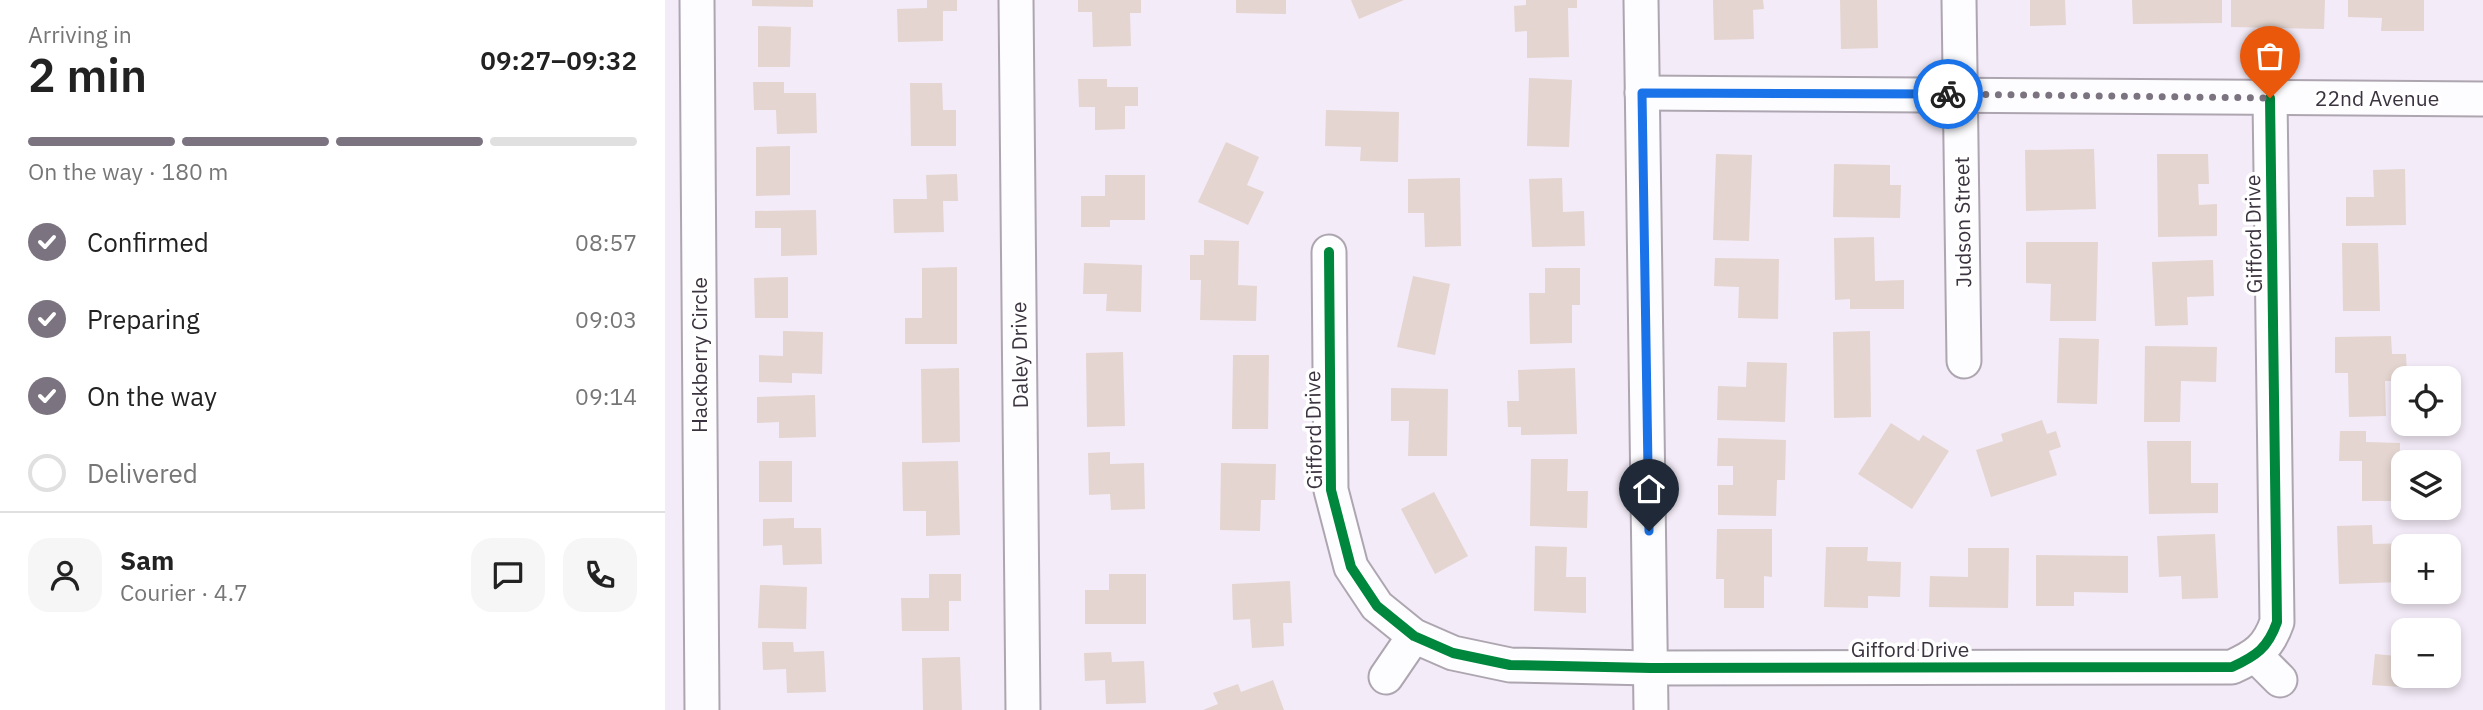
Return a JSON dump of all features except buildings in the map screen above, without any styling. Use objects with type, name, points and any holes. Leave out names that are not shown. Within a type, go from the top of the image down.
[{"type":"street","name":"Hackberry Circle","points":[[697,0],[702,710]]},
{"type":"street","name":"Daley Drive","points":[[1016,0],[1023,710]]},
{"type":"street","points":[[1641,0],[1651,710]]},
{"type":"street","name":"Judson Street","points":[[1959,0],[1963,360]]},
{"type":"street","name":"22nd Avenue","points":[[1642,93],[2483,99]]},
{"type":"street","name":"Gifford Drive","points":[[1329,252],[1331,489],[1351,567],[1377,606],[1413,636],[1453,653],[1510,665],[1651,668],[2232,667],[2256,656],[2273,635],[2277,622],[2270,98]]},
{"type":"street","points":[[1386,677],[1413,636]]},
{"type":"street","points":[[2256,656],[2280,680]]},
{"type":"cycle path","points":[[1329,252],[1331,490],[1351,567],[1377,606],[1414,636],[1453,653],[1510,665],[1651,668],[2232,667],[2260,650],[2270,638],[2277,622],[2270,98]]},
{"type":"way so far","points":[[1948,94],[2270,98]]},
{"type":"route","points":[[1649,531],[1642,93],[1948,94]]}]
